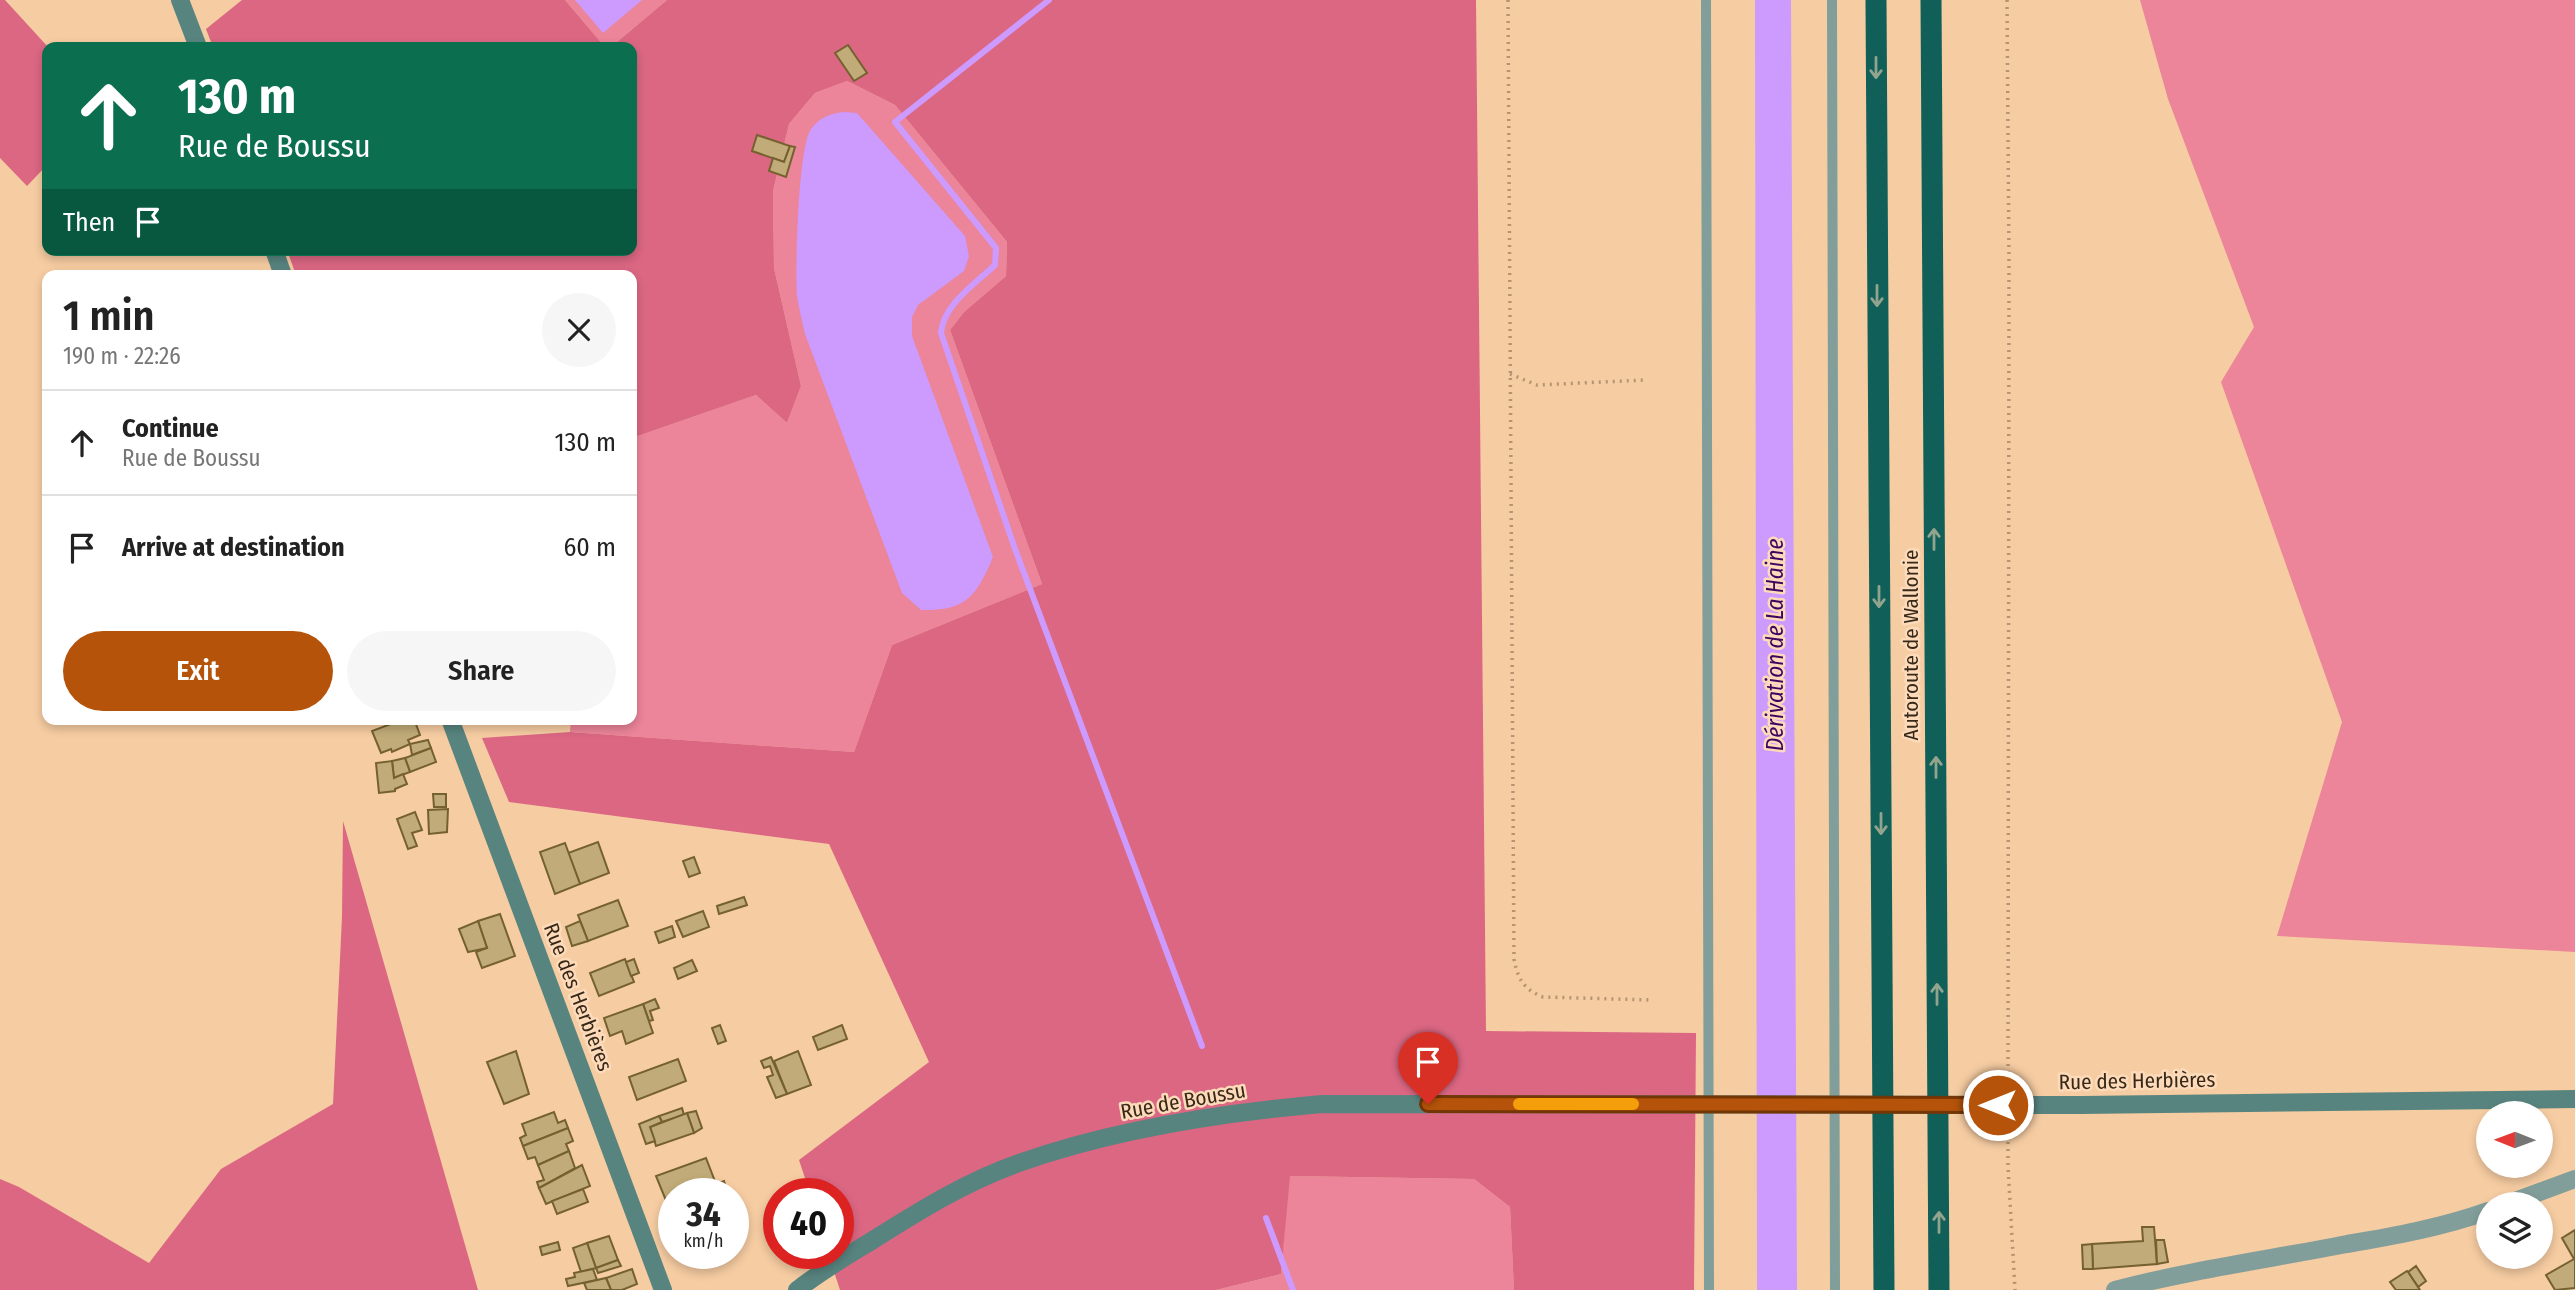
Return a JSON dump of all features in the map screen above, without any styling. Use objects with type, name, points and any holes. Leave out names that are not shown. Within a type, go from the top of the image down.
[{"type":"highway","name":"Autoroute de Wallonie","points":[[1876,0],[1884,1290]]},
{"type":"highway","name":"Autoroute de Wallonie","points":[[1931,0],[1939,1290]]},
{"type":"street","points":[[180,0],[196,42]]},
{"type":"street","name":"Rue des Herbières","points":[[452,725],[663,1290]]},
{"type":"street","name":"Rue des Herbières","points":[[1615,1104],[2081,1105],[2575,1100]]},
{"type":"street","name":"Rue de Boussu","points":[[797,1290],[956,1190],[1017,1163],[1144,1129],[1269,1109],[1322,1104],[1615,1104]]},
{"type":"street","points":[[2540,1192],[2575,1179]]},
{"type":"street","points":[[2115,1290],[2392,1236],[2476,1215]]},
{"type":"lane","points":[[1706,0],[1709,1290]]},
{"type":"lane","points":[[1832,0],[1835,1290]]},
{"type":"path","points":[[1508,0],[1514,946],[1518,978],[1528,991],[1543,997],[1651,1000]]},
{"type":"path","points":[[2007,0],[2008,1097]]},
{"type":"path","points":[[1510,374],[1537,385],[1645,380]]},
{"type":"path","points":[[2008,1110],[2008,1179],[2015,1290]]},
{"type":"shaded area","points":[[0,0],[5,0],[43,42],[42,170],[27,186],[0,158]]},
{"type":"shaded area","points":[[242,0],[565,0],[601,42],[211,42],[206,29]]},
{"type":"shaded area","points":[[565,0],[667,0],[617,42],[601,42]]},
{"type":"shaded area","points":[[667,0],[1476,0],[1486,1031],[1696,1033],[1694,1290],[1514,1290],[1510,1207],[1474,1179],[1290,1176],[1281,1274],[1216,1290],[840,1290],[833,1269],[854,1269],[854,1178],[805,1178],[799,1160],[929,1062],[829,844],[509,802],[482,738],[570,732],[854,752],[892,645],[1042,584],[950,330],[964,312],[1006,276],[1007,242],[895,105],[847,81],[815,93],[789,124],[773,191],[774,268],[801,386],[787,423],[756,395],[637,436],[637,270],[294,270],[289,256],[637,256],[637,42],[617,42]]},
{"type":"shaded area","points":[[2140,0],[2575,0],[2575,952],[2277,936],[2342,722],[2221,382],[2254,327],[2168,99]]},
{"type":"shaded area","points":[[847,81],[895,105],[1007,242],[1006,276],[964,312],[950,330],[1042,584],[892,645],[854,752],[570,732],[571,725],[637,725],[637,436],[756,395],[787,423],[801,386],[774,268],[773,191],[789,124],[815,93]]},
{"type":"shaded area","points":[[343,821],[478,1290],[0,1290],[0,1179],[19,1187],[149,1263],[221,1169],[333,1104],[342,917]]},
{"type":"shaded area","points":[[1289,1176],[1474,1179],[1510,1207],[1514,1290],[1216,1290],[1281,1274]]},
{"type":"water","points":[[575,0],[642,0],[603,33]]},
{"type":"water","name":"Dérivation de La Haine","points":[[1755,0],[1791,0],[1797,1290],[1757,1290]]},
{"type":"water","points":[[843,112],[857,113],[965,236],[969,256],[964,271],[918,305],[912,317],[912,336],[993,557],[975,592],[968,599],[949,608],[921,610],[902,593],[805,334],[796,282],[803,159],[811,129],[822,119]]},
{"type":"building","points":[[848,45],[867,73],[854,81],[835,53]]},
{"type":"building","points":[[757,135],[790,146],[784,162],[752,151]]},
{"type":"building","points":[[790,146],[795,147],[786,177],[769,171],[773,158],[784,162]]},
{"type":"building","points":[[388,725],[416,725],[420,735],[408,740],[410,744],[392,752],[391,749],[381,753],[372,731]]},
{"type":"building","points":[[428,740],[431,748],[412,755],[410,744]]},
{"type":"building","points":[[431,748],[436,762],[410,772],[405,758]]},
{"type":"building","points":[[405,758],[410,772],[394,778],[392,761]]},
{"type":"building","points":[[392,761],[394,778],[403,774],[407,784],[395,791],[379,793],[376,763]]},
{"type":"building","points":[[433,794],[446,794],[446,807],[434,807]]},
{"type":"building","points":[[448,809],[447,832],[429,834],[428,810]]},
{"type":"building","points":[[415,812],[422,830],[412,833],[417,846],[408,849],[397,819]]},
{"type":"building","points":[[598,842],[609,873],[580,884],[568,853]]},
{"type":"building","points":[[565,843],[580,884],[555,894],[540,852]]},
{"type":"building","points":[[694,857],[700,873],[689,877],[683,861]]},
{"type":"building","points":[[744,897],[747,905],[719,914],[717,906]]},
{"type":"building","points":[[618,900],[628,926],[588,941],[578,915]]},
{"type":"building","points":[[703,911],[709,927],[683,937],[676,921]]},
{"type":"building","points":[[500,914],[515,956],[482,968],[476,952],[487,948],[478,921]]},
{"type":"building","points":[[478,921],[487,948],[468,952],[459,929]]},
{"type":"building","points":[[580,921],[588,941],[572,946],[566,927]]},
{"type":"building","points":[[672,926],[675,937],[659,943],[655,932]]},
{"type":"building","points":[[625,959],[634,982],[599,996],[590,973]]},
{"type":"building","points":[[634,959],[639,973],[631,976],[626,962]]},
{"type":"building","points":[[692,960],[697,971],[678,979],[674,968]]},
{"type":"building","points":[[655,999],[659,1008],[650,1011],[653,1020],[649,1021],[643,1004]]},
{"type":"building","points":[[643,1004],[653,1033],[626,1044],[622,1031],[610,1036],[604,1018]]},
{"type":"building","points":[[720,1025],[726,1041],[718,1044],[712,1028]]},
{"type":"building","points":[[842,1025],[847,1039],[818,1050],[813,1037]]},
{"type":"building","points":[[516,1051],[529,1094],[504,1104],[487,1062]]},
{"type":"building","points":[[798,1051],[811,1085],[787,1094],[774,1061]]},
{"type":"building","points":[[771,1057],[787,1094],[776,1098],[767,1077],[773,1075],[770,1066],[764,1068],[761,1061]]},
{"type":"building","points":[[678,1059],[686,1081],[637,1100],[629,1077]]},
{"type":"building","points":[[682,1108],[684,1115],[662,1122],[659,1116]]},
{"type":"building","points":[[696,1111],[702,1128],[694,1133],[687,1113]]},
{"type":"building","points":[[554,1112],[558,1123],[565,1120],[568,1128],[523,1146],[520,1138],[526,1135],[522,1124]]},
{"type":"building","points":[[687,1113],[694,1133],[656,1146],[650,1127]]},
{"type":"building","points":[[659,1116],[662,1122],[650,1127],[655,1141],[646,1144],[639,1124]]},
{"type":"building","points":[[568,1128],[573,1141],[566,1144],[569,1151],[538,1165],[535,1157],[528,1159],[523,1146]]},
{"type":"building","points":[[569,1151],[575,1168],[539,1188],[537,1182],[544,1180],[538,1165]]},
{"type":"building","points":[[706,1158],[714,1178],[658,1178],[658,1181],[656,1176]]},
{"type":"building","points":[[582,1165],[590,1186],[546,1204],[539,1188]]},
{"type":"building","points":[[583,1189],[588,1202],[557,1214],[552,1201]]},
{"type":"building","points":[[2142,1227],[2154,1227],[2157,1264],[2093,1269],[2092,1244],[2143,1241]]},
{"type":"building","points":[[2575,1230],[2575,1288],[2555,1290],[2546,1275],[2574,1259],[2562,1238]]},
{"type":"building","points":[[609,1236],[618,1260],[596,1268],[587,1243]]},
{"type":"building","points":[[2156,1240],[2164,1240],[2168,1262],[2157,1264]]},
{"type":"building","points":[[558,1242],[560,1250],[542,1255],[540,1247]]},
{"type":"building","points":[[587,1243],[596,1268],[581,1272],[573,1248]]},
{"type":"building","points":[[2092,1244],[2093,1269],[2083,1269],[2082,1245]]},
{"type":"building","points":[[618,1260],[621,1266],[598,1273],[596,1268]]},
{"type":"building","points":[[2416,1266],[2426,1281],[2418,1287],[2408,1272]]},
{"type":"building","points":[[593,1269],[597,1280],[568,1286],[566,1279],[575,1277],[574,1273]]},
{"type":"building","points":[[632,1269],[637,1284],[622,1290],[611,1290],[606,1278]]},
{"type":"building","points":[[2407,1271],[2420,1290],[2396,1290],[2390,1282]]},
{"type":"building","points":[[606,1278],[611,1290],[587,1290],[584,1283]]},
{"type":"waterway","points":[[1049,0],[895,122],[996,248],[995,265],[954,304],[947,313],[941,333],[1015,549],[1202,1046]]},
{"type":"waterway","points":[[1266,1218],[1293,1290]]},
{"type":"slow traffic","points":[[1519,1104],[1633,1104]]},
{"type":"route","points":[[1428,1104],[1998,1105]]}]
